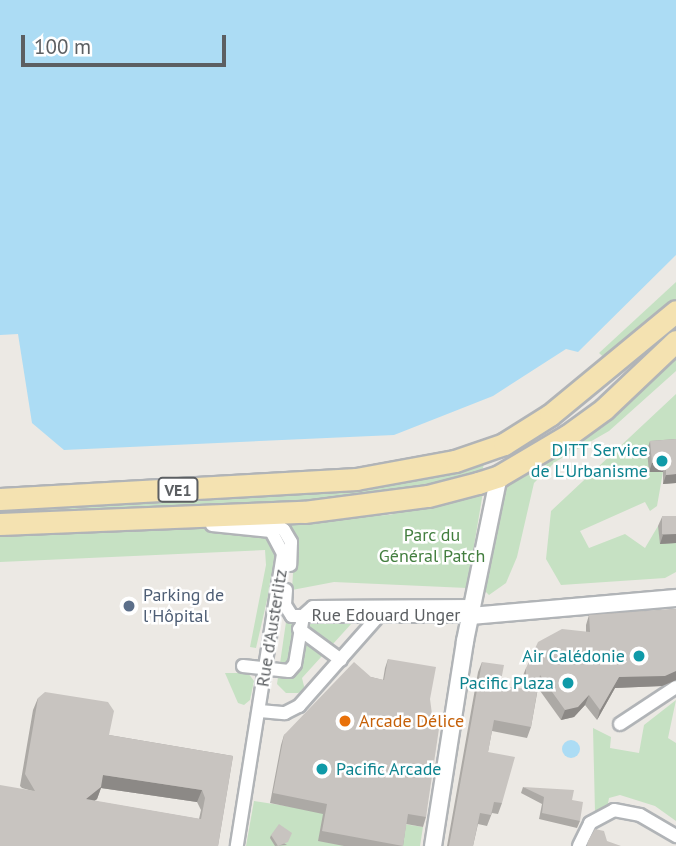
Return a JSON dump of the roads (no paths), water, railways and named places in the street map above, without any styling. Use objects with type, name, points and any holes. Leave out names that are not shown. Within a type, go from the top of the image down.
[{"type":"main road","name":"VE1","points":[[0,499],[404,473],[504,444],[596,381],[676,312]]},
{"type":"main road","name":"VE1","points":[[0,524],[304,512],[428,496],[495,478],[604,409],[676,341]]},
{"type":"main road","points":[[495,478],[497,463],[583,407],[596,381]]},
{"type":"main road","points":[[0,492],[78,494]]},
{"type":"street","points":[[432,846],[495,478]]},
{"type":"street","name":"Rue d'Austerlitz","points":[[170,518],[191,524],[245,526],[271,531],[279,540],[283,554],[275,620],[237,846]]},
{"type":"street","name":"Rue d'Austerlitz","points":[[170,518],[274,523],[284,530],[291,542],[285,605],[301,623]]},
{"type":"street","name":"Rue Edouard Unger","points":[[301,623],[471,611],[628,604],[676,598]]},
{"type":"street","name":"Rue Edouard Unger","points":[[301,623],[313,607],[471,611]]},
{"type":"street","points":[[301,623],[341,660],[376,619]]},
{"type":"street","points":[[243,666],[289,671],[295,664],[301,623]]},
{"type":"street","name":"Rue d'Austerlitz","points":[[260,711],[285,713],[299,706],[341,660]]},
{"type":"street","points":[[620,724],[676,687]]},
{"type":"street","points":[[579,846],[590,823],[614,810],[640,816],[676,836]]},
{"type":"water","points":[[0,0],[676,0],[676,255],[578,352],[566,349],[493,396],[394,435],[64,450],[32,423],[18,334],[0,335]]},
{"type":"water","points":[[571,740],[577,743],[580,749],[577,755],[571,758],[565,755],[562,749],[565,743]]},
{"type":"place","name":"DITT Service de L'Urbanisme","points":[[662,461]]},
{"type":"place","name":"Parking de l'Hôpital","points":[[129,606]]},
{"type":"place","name":"Air Calédonie","points":[[639,656]]},
{"type":"place","name":"Pacific Plaza","points":[[568,683]]},
{"type":"place","name":"Arcade Délice","points":[[345,721]]},
{"type":"place","name":"Pacific Arcade","points":[[322,769]]},
{"type":"park label","name":"Parc du Général Patch","points":[[432,546]]}]
